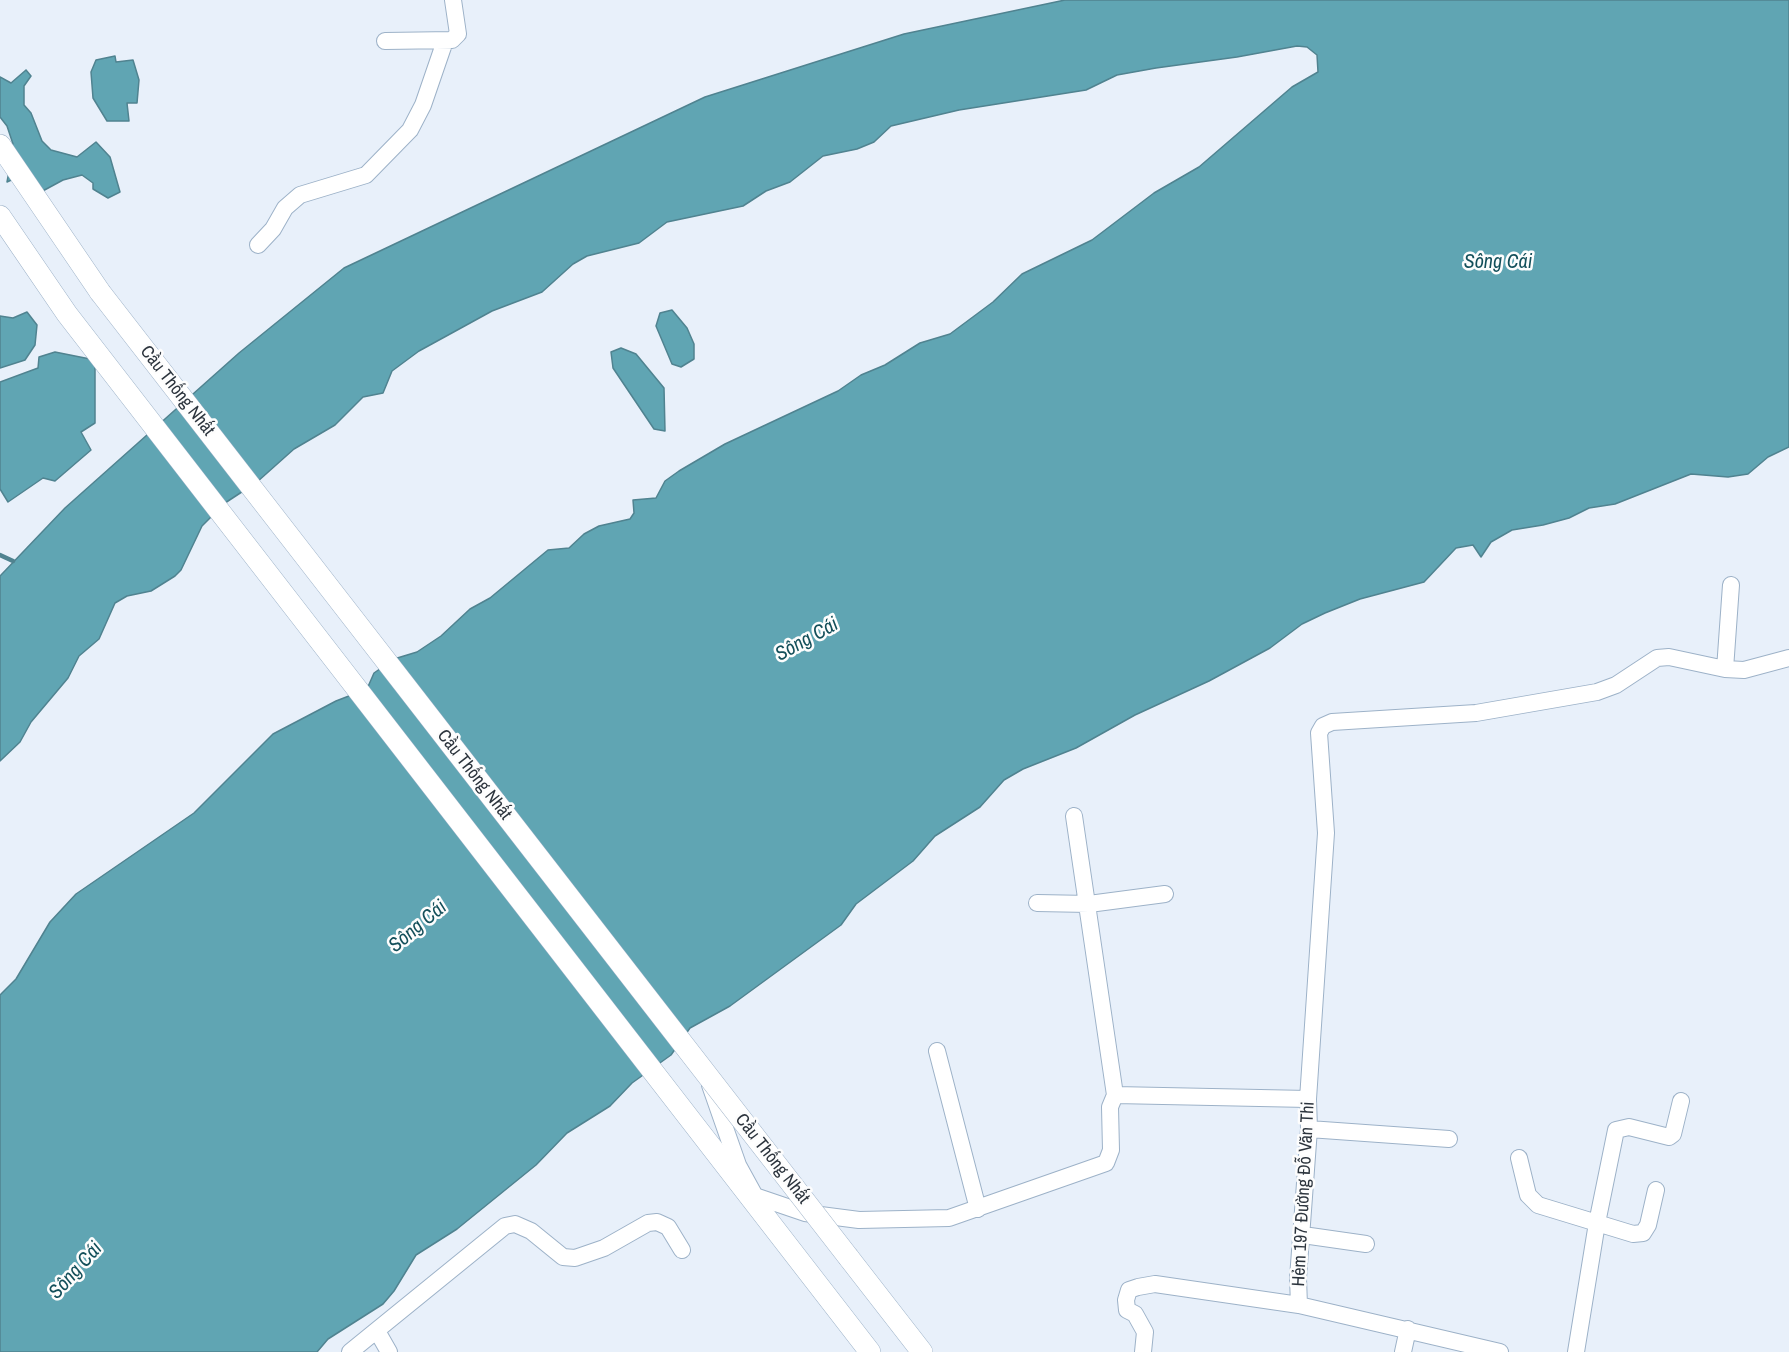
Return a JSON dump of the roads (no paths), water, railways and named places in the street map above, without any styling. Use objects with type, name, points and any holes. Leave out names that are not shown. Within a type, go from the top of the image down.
[{"type":"main road","name":"Cầu Thống Nhất","points":[[0,145],[100,292],[922,1352]]},
{"type":"main road","points":[[0,216],[67,314],[870,1352]]},
{"type":"street","points":[[385,41],[452,40],[458,34],[453,0]]},
{"type":"street","points":[[258,244],[273,229],[285,208],[300,195],[366,175],[410,130],[423,105],[445,41]]},
{"type":"street","points":[[1731,585],[1725,669],[1764,666],[1789,658]]},
{"type":"street","name":"Hẻm 197 Đường Đỗ Văn Thi","points":[[1500,1352],[1299,1305],[1298,1278],[1303,1235],[1309,1128],[1308,1099],[1324,877],[1326,806],[1319,733],[1323,726],[1332,722],[1476,713],[1578,696],[1616,685],[1656,658],[1669,657],[1725,669]]},
{"type":"street","points":[[702,1064],[738,1165],[755,1196],[805,1213],[859,1220],[949,1218],[1106,1162],[1111,1150],[1110,1107],[1115,1095],[1089,904],[1074,816]]},
{"type":"street","points":[[1037,903],[1089,904],[1165,894]]},
{"type":"street","points":[[937,1051],[978,1209]]},
{"type":"street","points":[[1115,1095],[1308,1099]]},
{"type":"street","points":[[1576,1352],[1597,1223],[1616,1130],[1629,1127],[1669,1137],[1673,1134],[1681,1101]]},
{"type":"street","points":[[1309,1128],[1449,1139]]},
{"type":"street","points":[[1519,1158],[1528,1195],[1538,1205],[1633,1234],[1643,1233],[1648,1225],[1656,1190]]},
{"type":"street","points":[[350,1352],[505,1226],[515,1224],[531,1231],[563,1257],[575,1258],[604,1248],[648,1223],[657,1222],[668,1227],[682,1250]]},
{"type":"street","points":[[1303,1235],[1366,1244]]},
{"type":"street","points":[[1143,1352],[1145,1332],[1135,1314],[1127,1310],[1126,1300],[1130,1290],[1138,1287],[1155,1284],[1299,1305]]},
{"type":"street","points":[[1403,1352],[1408,1329]]},
{"type":"street","points":[[377,1331],[388,1352]]},
{"type":"water","name":"Sông Cái","points":[[1065,0],[1789,0],[1789,447],[1768,457],[1748,474],[1728,477],[1691,474],[1615,504],[1589,508],[1569,518],[1543,525],[1512,530],[1491,542],[1481,557],[1473,545],[1456,548],[1424,582],[1360,599],[1325,613],[1302,624],[1270,648],[1209,681],[1135,715],[1076,748],[1023,769],[1004,780],[980,807],[935,836],[913,861],[856,904],[841,925],[730,1006],[690,1028],[671,1055],[632,1083],[610,1106],[567,1133],[536,1165],[457,1229],[416,1255],[394,1291],[383,1304],[328,1339],[317,1352],[0,1352],[0,995],[16,979],[50,922],[76,894],[194,813],[273,734],[336,701],[367,689],[374,673],[394,659],[417,652],[441,636],[470,609],[490,598],[548,550],[569,548],[584,534],[599,526],[630,519],[634,513],[633,500],[656,498],[665,481],[679,471],[725,444],[838,391],[861,375],[885,365],[920,343],[950,334],[993,302],[1022,274],[1092,240],[1154,193],[1199,167],[1292,87],[1318,72],[1317,55],[1307,47],[1297,46],[1156,68],[1117,75],[1086,90],[959,110],[891,126],[874,142],[857,149],[823,156],[790,182],[766,191],[743,206],[667,222],[639,243],[587,256],[573,264],[542,292],[492,311],[419,351],[392,371],[383,393],[363,397],[335,425],[294,449],[257,482],[225,503],[202,526],[181,570],[175,576],[151,591],[127,596],[115,603],[99,639],[79,656],[68,678],[31,722],[20,742],[0,761],[0,576],[65,508],[239,353],[344,268],[705,97],[904,34]]},
{"type":"water","points":[[115,56],[116,62],[133,60],[139,80],[137,103],[127,103],[129,121],[107,121],[93,98],[91,72],[96,60]]},
{"type":"water","points":[[26,70],[31,76],[24,86],[24,105],[31,113],[42,141],[51,150],[77,157],[96,142],[110,157],[120,192],[108,198],[93,189],[93,183],[82,175],[63,180],[39,193],[18,177],[7,182],[11,161],[6,150],[13,144],[7,126],[0,117],[0,77],[11,83]]},
{"type":"water","points":[[672,310],[687,328],[694,344],[694,359],[681,367],[672,364],[656,326],[660,313]]},
{"type":"water","points":[[27,312],[37,325],[35,345],[25,360],[0,368],[0,316],[13,318]]},
{"type":"water","points":[[621,348],[636,354],[664,388],[665,431],[654,429],[613,368],[611,352]]},
{"type":"water","points":[[55,352],[95,360],[95,423],[81,432],[91,450],[55,481],[43,478],[8,502],[0,489],[0,382],[38,368],[39,357]]},
{"type":"waterway","points":[[0,555],[13,561]]}]
